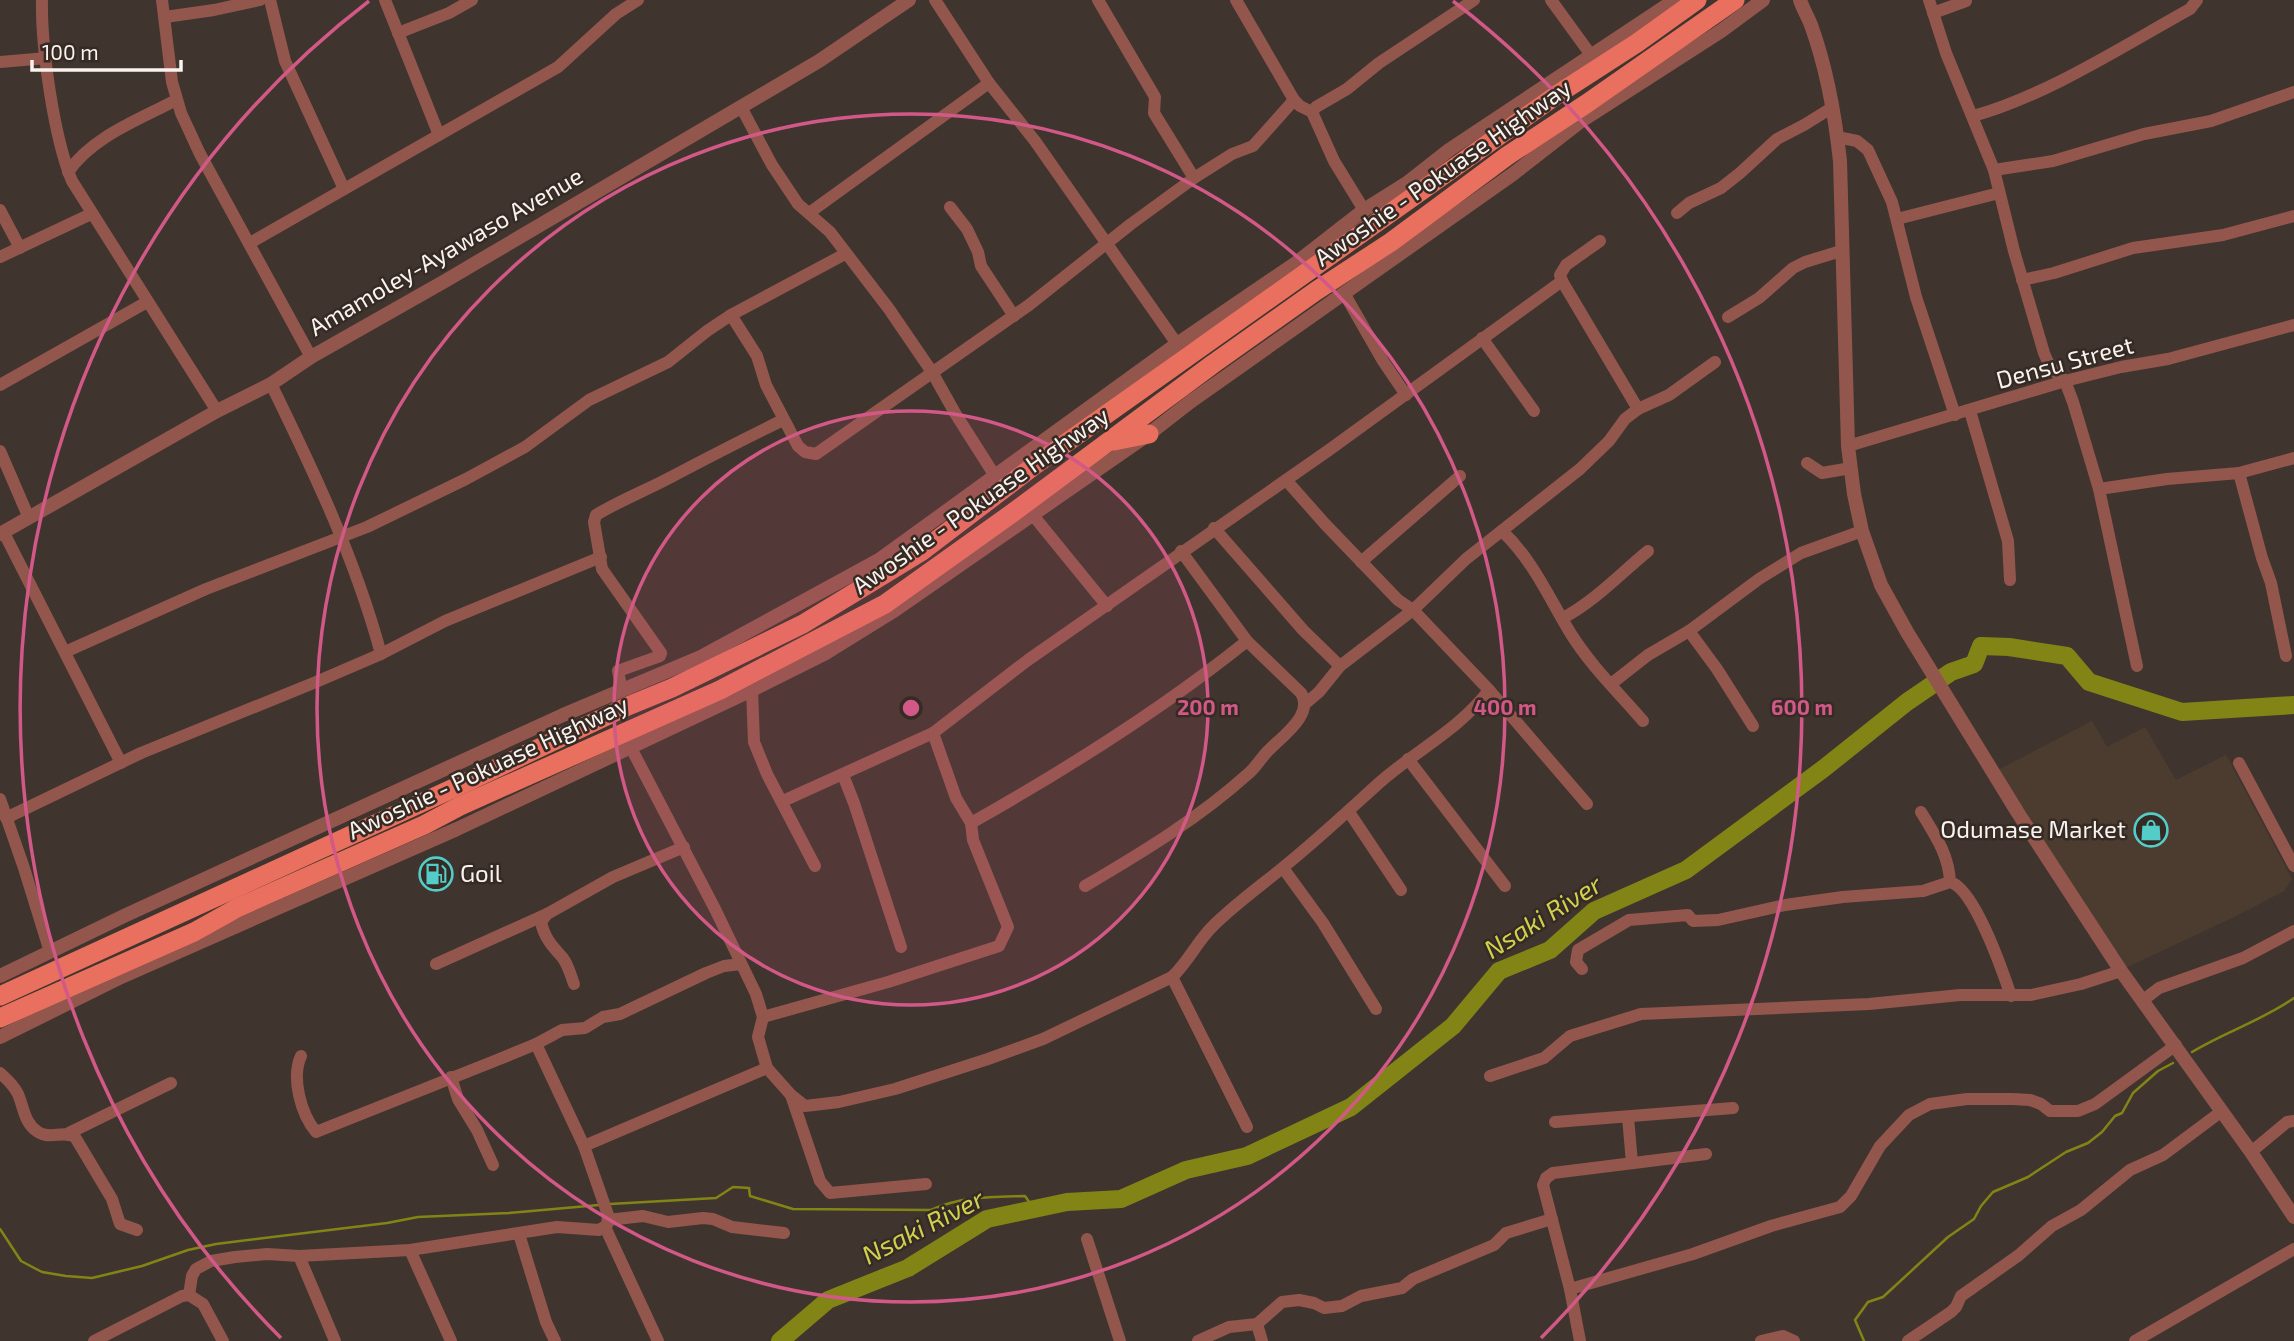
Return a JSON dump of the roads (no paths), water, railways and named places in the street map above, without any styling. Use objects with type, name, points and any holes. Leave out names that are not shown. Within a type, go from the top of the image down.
[{"type":"main road","name":"Awoshie - Pokuase Highway","points":[[0,996],[628,706],[673,688],[803,624],[921,552],[1035,465],[1558,94],[1596,60],[1697,0]]},
{"type":"main road","name":"Awoshie - Pokuase Highway","points":[[0,1018],[194,932],[237,908],[720,690],[885,604],[1110,442],[1233,349],[1391,242],[1507,156],[1735,0]]},
{"type":"main road","points":[[1596,60],[1613,40]]},
{"type":"main road","points":[[1110,442],[1149,434]]},
{"type":"main road","points":[[673,688],[674,710]]},
{"type":"main road","points":[[187,909],[194,932]]},
{"type":"street","points":[[42,0],[47,58],[68,172],[91,214],[217,411]]},
{"type":"street","points":[[162,0],[176,100],[200,153],[311,357]]},
{"type":"street","points":[[165,17],[260,0]]},
{"type":"street","points":[[270,0],[285,61],[344,189]]},
{"type":"street","points":[[385,0],[439,135]]},
{"type":"street","points":[[398,33],[449,13],[472,0]]},
{"type":"street","points":[[250,243],[558,67],[616,14],[638,0]]},
{"type":"street","name":"Amamoley-Ayawaso Avenue","points":[[2,533],[217,411],[271,384],[311,357],[818,61],[909,0]]},
{"type":"street","points":[[935,0],[989,83],[1035,141],[1177,344]]},
{"type":"street","points":[[1098,0],[1155,97],[1154,113],[1194,178]]},
{"type":"street","points":[[1253,0],[1239,4],[1294,100],[1312,112],[1335,161],[1364,210]]},
{"type":"street","points":[[1312,112],[1315,107],[1347,89],[1379,63],[1474,0]]},
{"type":"street","points":[[0,976],[126,915],[563,715],[701,657],[879,560],[1177,344],[1296,263],[1364,210],[1596,60],[1551,0]]},
{"type":"street","points":[[1613,40],[1675,0]]},
{"type":"street","points":[[0,1037],[121,977],[457,829],[824,654],[895,610],[1149,434],[1190,402],[1513,174],[1581,121],[1721,31],[1763,0]]},
{"type":"street","points":[[1800,0],[1810,22],[1833,107],[1838,137],[1848,446],[1862,531],[1881,585],[2018,813],[2121,971],[2176,1045],[2294,1217]]},
{"type":"street","points":[[1973,116],[2035,92],[2190,9],[2197,0]]},
{"type":"street","points":[[1966,1],[1931,6],[1946,53],[1994,170],[2022,280],[2050,367],[2065,382],[2099,489],[2137,666]]},
{"type":"street","points":[[0,62],[47,58]]},
{"type":"street","points":[[809,213],[989,83]]},
{"type":"street","points":[[1994,170],[2053,161],[2144,134],[2211,121],[2294,92]]},
{"type":"street","points":[[68,172],[85,151],[176,100]]},
{"type":"street","points":[[731,315],[757,356],[766,385],[798,446],[805,452],[816,454],[1014,316],[1194,178],[1232,154],[1253,146],[1294,100]]},
{"type":"street","points":[[740,107],[772,165],[798,204],[830,232],[889,309],[932,372],[995,475]]},
{"type":"street","points":[[1676,213],[1689,203],[1721,188],[1777,139],[1833,107]]},
{"type":"street","points":[[1838,137],[1857,141],[1868,150],[1897,219],[1916,297],[1955,415]]},
{"type":"street","points":[[1897,219],[1998,194]]},
{"type":"street","points":[[950,207],[967,229],[978,252],[981,266],[1014,316]]},
{"type":"street","points":[[0,210],[20,248]]},
{"type":"street","points":[[0,257],[91,214]]},
{"type":"street","points":[[2022,280],[2054,273],[2133,248],[2223,235],[2294,216]]},
{"type":"street","points":[[1600,241],[1561,270],[1560,275],[1638,409]]},
{"type":"street","points":[[1728,317],[1759,298],[1793,268],[1841,251]]},
{"type":"street","points":[[65,652],[206,589],[398,512],[525,447],[589,400],[668,362],[731,315],[845,254]]},
{"type":"street","points":[[783,801],[933,733],[1028,660],[1406,395],[1562,281]]},
{"type":"street","points":[[1344,293],[1383,362],[1406,395]]},
{"type":"street","points":[[0,385],[147,302]]},
{"type":"street","name":"Densu Street","points":[[1848,446],[2120,367],[2168,359],[2294,325]]},
{"type":"street","points":[[1482,338],[1534,411]]},
{"type":"street","points":[[1084,886],[1170,835],[1206,810],[1258,764],[1298,721],[1306,702],[1319,692],[1340,666],[1413,610],[1466,559],[1580,469],[1609,441],[1625,419],[1638,409],[1669,395],[1715,362]]},
{"type":"street","points":[[271,384],[321,485],[369,609],[382,654]]},
{"type":"street","points":[[1970,411],[2008,541],[2010,580]]},
{"type":"street","points":[[622,691],[618,671],[660,656],[661,653],[602,569],[594,522],[596,515],[625,497],[671,477],[717,451],[783,420]]},
{"type":"street","points":[[0,451],[29,518]]},
{"type":"street","points":[[2099,489],[2167,479],[2239,473],[2294,458]]},
{"type":"street","points":[[1807,463],[1822,472],[1851,468]]},
{"type":"street","points":[[2239,473],[2271,583],[2286,656]]},
{"type":"street","points":[[1361,562],[1460,476]]},
{"type":"street","points":[[1286,480],[1361,562],[1398,600],[1413,610],[1489,690],[1587,804]]},
{"type":"street","points":[[1032,514],[1107,606]]},
{"type":"street","points":[[1214,528],[1303,629],[1340,666]]},
{"type":"street","points":[[1502,531],[1525,556],[1586,656],[1643,721]]},
{"type":"street","points":[[1611,684],[1648,655],[1689,631],[1759,579],[1801,553],[1862,531]]},
{"type":"street","points":[[2,533],[121,763]]},
{"type":"street","points":[[1181,551],[1247,641],[1301,693],[1306,702]]},
{"type":"street","points":[[1563,618],[1585,606],[1616,576],[1648,551]]},
{"type":"street","points":[[6,818],[121,763],[382,654],[445,621],[601,556]]},
{"type":"street","points":[[1689,631],[1753,726]]},
{"type":"street","points":[[971,823],[1085,756],[1174,697],[1247,641]]},
{"type":"street","points":[[630,746],[684,847],[756,994],[763,1017],[758,1037],[766,1068],[805,1106],[813,1106],[895,1089],[1042,1039],[1172,978],[1211,928],[1408,760],[1442,737],[1489,690]]},
{"type":"street","points":[[751,691],[754,742],[767,774],[815,866]]},
{"type":"street","points":[[763,1017],[888,982],[999,946],[1007,927],[973,840],[971,823],[956,798],[933,733]]},
{"type":"street","points":[[1408,760],[1505,886]]},
{"type":"street","points":[[2239,763],[2294,866]]},
{"type":"street","points":[[843,775],[901,947]]},
{"type":"street","points":[[0,799],[50,952]]},
{"type":"street","points":[[1349,812],[1401,890]]},
{"type":"street","points":[[1920,812],[1943,849],[1950,882]]},
{"type":"street","points":[[436,964],[547,914],[613,877],[684,847]]},
{"type":"street","points":[[1283,868],[1322,923],[1376,1009]]},
{"type":"street","points":[[1582,969],[1576,962],[1578,950],[1629,920],[1688,915],[1693,921],[1718,920],[1785,905],[1843,897],[1923,891],[1950,882],[1963,889],[1998,957],[2011,996]]},
{"type":"street","points":[[547,914],[541,922],[543,929],[555,953],[561,956],[574,984]]},
{"type":"street","points":[[2142,1001],[2160,988],[2243,958],[2294,931]]},
{"type":"street","points":[[301,1056],[297,1065],[301,1107],[316,1132],[536,1044],[562,1030],[585,1028],[603,1017],[620,1014],[715,969],[741,964]]},
{"type":"street","points":[[1490,1076],[1544,1058],[1570,1036],[1641,1014],[1869,1004],[1960,995],[2011,996],[2054,991],[2121,971]]},
{"type":"street","points":[[1172,978],[1247,1126]]},
{"type":"street","points":[[536,1044],[584,1146],[606,1223],[658,1341]]},
{"type":"street","points":[[1570,1289],[1693,1254],[1776,1224],[1840,1206],[1851,1196],[1880,1146],[1909,1115],[1930,1104],[1967,1099],[2012,1099],[2030,1100],[2050,1111],[2078,1111],[2095,1104],[2176,1045]]},
{"type":"street","points":[[584,1146],[766,1068]]},
{"type":"street","points":[[0,1073],[18,1094],[25,1116],[38,1132],[52,1136],[69,1133],[171,1083]]},
{"type":"street","points":[[450,1077],[457,1099],[477,1130],[493,1165]]},
{"type":"street","points":[[791,1094],[820,1181],[830,1193],[926,1184]]},
{"type":"street","points":[[1555,1122],[1733,1108]]},
{"type":"street","points":[[1908,1341],[1951,1312],[1961,1296],[2019,1255],[2052,1226],[2081,1210],[2130,1170],[2163,1155],[2222,1111]]},
{"type":"street","points":[[1628,1117],[1632,1163]]},
{"type":"street","points":[[2251,1152],[2287,1122],[2294,1121]]},
{"type":"street","points":[[69,1133],[80,1144],[112,1199],[120,1224],[137,1230]]},
{"type":"street","points":[[1580,1341],[1570,1289],[1543,1185],[1546,1178],[1553,1172],[1706,1154]]},
{"type":"street","points":[[189,1295],[194,1272],[211,1261],[267,1254],[299,1256],[410,1250],[557,1227],[598,1230],[606,1223],[643,1216],[668,1222],[713,1219],[732,1227],[784,1233]]},
{"type":"street","points":[[1198,1341],[1229,1327],[1257,1324],[1282,1302],[1299,1300],[1324,1308],[1342,1306],[1361,1296],[1402,1288],[1413,1279],[1494,1245],[1506,1233],[1552,1219]]},
{"type":"street","points":[[519,1234],[546,1321],[555,1341]]},
{"type":"street","points":[[1087,1239],[1120,1341]]},
{"type":"street","points":[[2135,1341],[2294,1249]]},
{"type":"street","points":[[410,1250],[452,1341]]},
{"type":"street","points":[[299,1256],[335,1341]]},
{"type":"street","points":[[94,1341],[110,1337],[181,1296],[189,1295],[203,1304],[223,1341]]},
{"type":"street","points":[[1257,1324],[1262,1341]]},
{"type":"street","points":[[1761,1341],[1783,1336],[1794,1341]]},
{"type":"waterway","name":"Nsaki River","points":[[780,1341],[828,1300],[908,1268],[987,1219],[1067,1202],[1121,1199],[1186,1170],[1247,1156],[1351,1107],[1453,1026],[1499,971],[1550,950],[1594,911],[1686,870],[1823,769],[1907,702],[1951,672],[1974,664],[1981,646],[2009,647],[2067,656],[2089,682],[2182,712],[2294,705]]},
{"type":"waterway","points":[[2192,1052],[2294,998]]},
{"type":"waterway","points":[[1864,1341],[1855,1320],[1868,1302],[1883,1297],[1948,1237],[1974,1219],[1993,1192],[2028,1177],[2066,1152],[2088,1143],[2102,1132],[2115,1116],[2122,1113],[2133,1093],[2158,1071],[2173,1063]]},
{"type":"waterway","points":[[610,1204],[716,1198],[733,1187],[749,1188],[750,1196],[793,1209],[931,1210],[965,1200],[1025,1196],[1034,1209]]},
{"type":"waterway","points":[[0,1229],[21,1261],[42,1272],[92,1278],[216,1244],[418,1217],[599,1205]]},
{"type":"place","name":"Odumase Market","points":[[2151,830]]},
{"type":"place","name":"Goil","points":[[436,874]]}]
